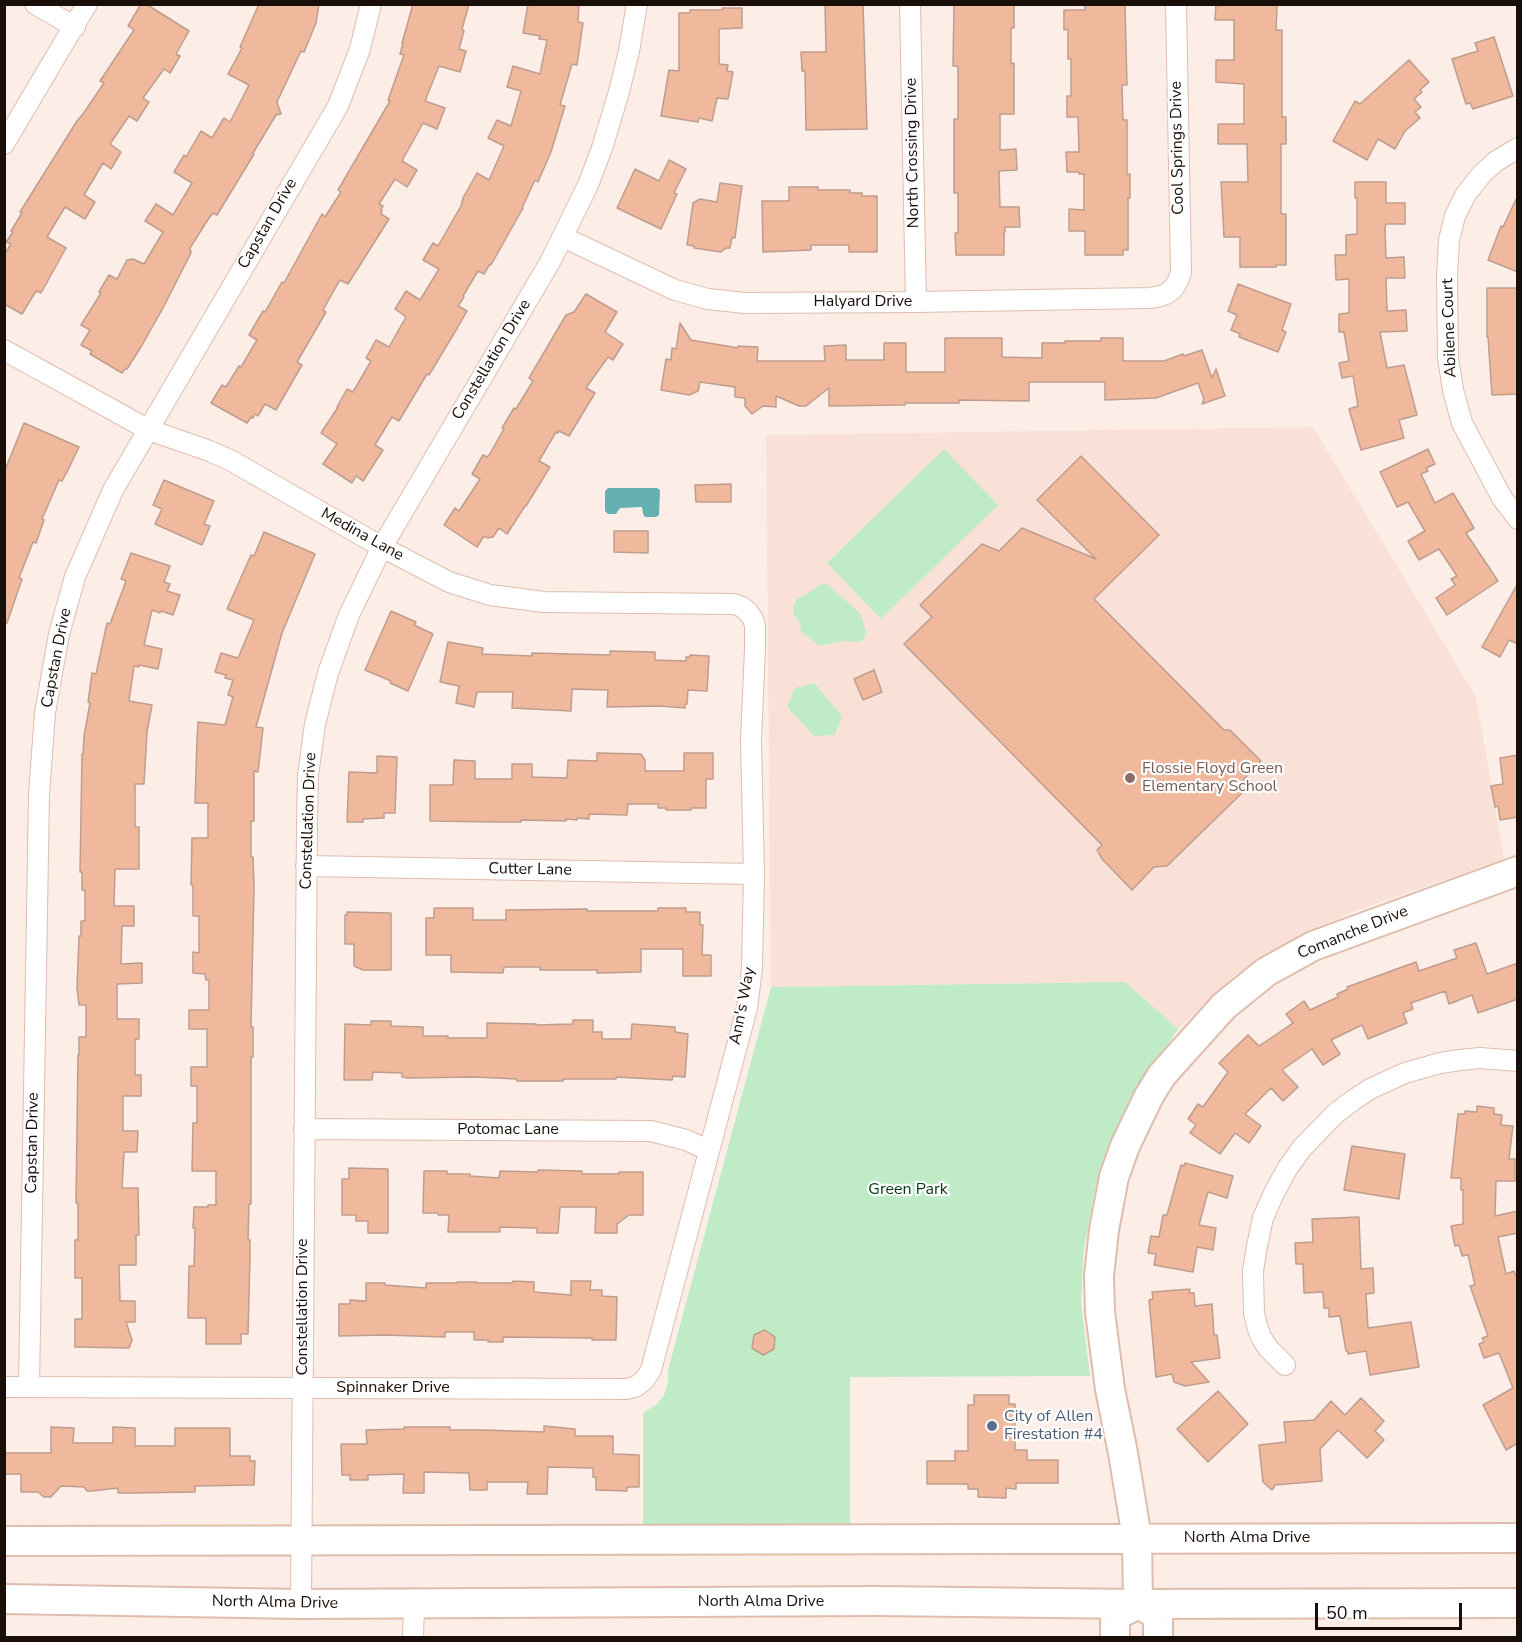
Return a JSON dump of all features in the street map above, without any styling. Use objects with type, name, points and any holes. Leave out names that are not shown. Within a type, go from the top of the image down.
[{"type":"main road","name":"Comanche Drive","points":[[1138,1604],[1137,1538],[1110,1389],[1100,1312],[1099,1276],[1104,1230],[1114,1177],[1125,1146],[1149,1096],[1162,1075],[1224,1006],[1266,972],[1313,946],[1518,871]]},
{"type":"main road","name":"North Alma Drive","points":[[4,1541],[1518,1538]]},
{"type":"main road","name":"North Alma Drive","points":[[4,1599],[301,1604],[876,1601],[1138,1604],[1518,1603]]},
{"type":"main road","points":[[1115,1638],[1115,1616],[1138,1604],[1158,1615],[1158,1638]]},
{"type":"street","points":[[35,4],[75,27]]},
{"type":"street","points":[[4,144],[87,4]]},
{"type":"street","name":"Capstan Drive","points":[[29,1387],[39,794],[45,713],[59,634],[75,577],[113,490],[338,106],[360,49],[371,4]]},
{"type":"street","name":"Constellation Drive","points":[[301,1604],[306,866],[308,775],[315,724],[328,673],[349,615],[381,547],[550,262],[588,185],[608,130],[629,51],[637,4]]},
{"type":"street","name":"North Crossing Drive","points":[[910,4],[916,302]]},
{"type":"street","name":"Cool Springs Drive","points":[[1173,289],[1181,272],[1176,4]]},
{"type":"street","name":"Abilene Court","points":[[1518,148],[1495,162],[1466,194],[1455,216],[1449,240],[1448,276],[1448,358],[1453,390],[1462,423],[1502,498],[1518,519]]},
{"type":"street","name":"Halyard Drive","points":[[563,237],[675,290],[708,299],[745,303],[1157,297],[1173,289]]},
{"type":"street","name":"Medina Lane","points":[[4,350],[149,430],[230,460],[381,547],[449,582],[490,595],[544,602],[734,604],[748,612]]},
{"type":"street","name":"Ann's Way","points":[[637,1386],[651,1371],[747,1008],[752,968],[754,874],[752,740],[755,649],[755,626],[748,612]]},
{"type":"street","name":"Cutter Lane","points":[[306,866],[754,874]]},
{"type":"street","points":[[1285,1365],[1268,1348],[1259,1332],[1254,1313],[1253,1271],[1263,1218],[1287,1169],[1302,1148],[1335,1114],[1352,1101],[1370,1089],[1405,1073],[1460,1060],[1480,1058],[1518,1061]]},
{"type":"street","name":"Potomac Lane","points":[[304,1129],[651,1131],[686,1140],[708,1150]]},
{"type":"street","name":"Spinnaker Drive","points":[[4,1387],[627,1389],[637,1386]]},
{"type":"street","points":[[413,1638],[414,1603]]},
{"type":"shaded area","name":"Flossie Floyd Green Elementary School","points":[[1313,427],[1476,697],[1504,859],[1358,910],[1306,933],[1235,975],[1178,1029],[1125,982],[771,987],[766,435]]},
{"type":"green space","points":[[944,449],[998,505],[881,619],[827,563]]},
{"type":"green space","points":[[822,584],[827,584],[860,613],[866,632],[865,638],[860,642],[842,641],[820,646],[801,632],[800,623],[794,615],[795,602]]},
{"type":"green space","points":[[814,683],[842,716],[835,735],[814,736],[787,707],[795,688]]},
{"type":"green space","name":"Green Park","points":[[1125,982],[1178,1029],[1158,1060],[1141,1080],[1106,1152],[1096,1185],[1084,1248],[1081,1302],[1090,1376],[850,1377],[850,1529],[645,1531],[643,1521],[643,1413],[656,1405],[664,1395],[668,1383],[668,1370],[771,987]]},
{"type":"water","points":[[608,488],[657,488],[660,490],[659,515],[645,517],[642,507],[620,508],[616,514],[608,514],[605,511],[605,491]]},
{"type":"building","points":[[141,4],[146,4],[189,31],[176,54],[180,56],[170,73],[164,69],[143,98],[149,102],[137,121],[129,116],[110,144],[121,152],[111,169],[103,163],[84,195],[95,202],[85,219],[65,207],[47,237],[66,248],[41,293],[36,291],[22,314],[4,304],[4,255],[11,244],[6,242],[22,213],[20,212],[77,121],[104,83],[100,81],[134,30],[128,26]]},
{"type":"building","points":[[259,4],[319,4],[316,23],[304,52],[301,51],[277,102],[281,114],[276,115],[217,215],[213,213],[190,248],[191,253],[163,308],[141,347],[122,373],[90,354],[92,351],[81,345],[90,330],[81,325],[101,293],[99,292],[109,275],[117,279],[127,260],[133,259],[144,264],[163,232],[145,221],[156,204],[173,215],[192,183],[174,172],[201,131],[212,138],[224,118],[230,122],[249,85],[228,74],[242,48],[240,47]]},
{"type":"building","points":[[413,4],[469,4],[459,49],[466,51],[460,72],[439,66],[425,101],[445,108],[437,129],[423,123],[402,161],[417,170],[407,187],[395,179],[379,204],[383,206],[381,214],[389,219],[348,284],[340,280],[323,310],[326,312],[297,362],[302,365],[276,410],[265,404],[258,416],[255,414],[247,423],[211,403],[222,385],[226,387],[239,366],[241,367],[257,340],[249,335],[282,282],[284,283],[322,214],[325,217],[341,192],[338,190],[390,101],[388,100],[404,55],[400,54]]},
{"type":"building","points":[[528,4],[579,4],[578,22],[583,23],[577,65],[572,64],[560,105],[565,106],[551,152],[538,182],[535,180],[523,208],[491,265],[484,274],[478,271],[463,296],[458,306],[467,311],[455,332],[399,421],[392,417],[375,445],[383,450],[363,481],[356,476],[352,483],[323,464],[337,444],[321,433],[347,389],[353,392],[371,361],[366,358],[376,340],[389,347],[406,317],[395,309],[406,291],[420,300],[439,269],[423,260],[433,243],[438,246],[477,173],[489,180],[504,146],[488,138],[497,120],[511,126],[521,91],[507,87],[513,66],[540,74],[547,40],[539,39],[540,36],[523,33]]},
{"type":"building","points":[[825,4],[863,4],[867,129],[806,130],[805,71],[802,71],[801,52],[826,52]]},
{"type":"building","points":[[954,4],[1014,4],[1011,64],[1014,63],[1014,114],[1000,114],[1000,150],[1016,149],[1017,170],[999,171],[1000,207],[1019,207],[1020,227],[1005,227],[1004,255],[956,255],[958,193],[954,193],[954,119],[958,119],[958,66],[953,66]]},
{"type":"building","points":[[1085,4],[1125,4],[1127,85],[1122,85],[1123,120],[1127,120],[1127,174],[1130,174],[1130,198],[1128,198],[1128,250],[1123,250],[1123,255],[1085,255],[1085,231],[1069,231],[1069,209],[1084,210],[1084,174],[1067,172],[1066,152],[1079,152],[1078,117],[1067,117],[1067,96],[1071,96],[1071,59],[1068,59],[1068,29],[1064,30],[1064,10],[1085,10]]},
{"type":"building","points":[[1216,4],[1277,4],[1276,30],[1282,30],[1282,117],[1286,117],[1286,144],[1281,144],[1281,214],[1286,214],[1286,265],[1240,267],[1240,237],[1224,237],[1221,182],[1248,182],[1247,144],[1218,144],[1218,124],[1244,124],[1244,84],[1216,82],[1216,60],[1234,60],[1234,20],[1215,20]]},
{"type":"building","points":[[722,8],[742,8],[742,28],[719,29],[719,64],[728,65],[727,71],[733,72],[728,99],[717,98],[712,121],[699,118],[698,122],[661,116],[669,70],[679,71],[679,13],[690,13],[690,10],[722,10]]},
{"type":"building","points":[[1494,37],[1513,96],[1473,109],[1470,103],[1466,104],[1452,59],[1478,51],[1475,43]]},
{"type":"building","points":[[1409,60],[1429,82],[1414,99],[1421,107],[1415,112],[1420,118],[1405,131],[1395,149],[1378,139],[1367,160],[1333,141],[1355,101],[1360,104]]},
{"type":"building","points":[[669,160],[686,169],[674,193],[677,194],[661,229],[617,208],[635,169],[659,181]]},
{"type":"building","points":[[1355,182],[1386,182],[1386,203],[1405,203],[1405,224],[1386,224],[1385,228],[1386,258],[1404,257],[1405,278],[1386,278],[1387,311],[1406,310],[1407,331],[1380,332],[1387,368],[1404,365],[1417,415],[1399,420],[1404,438],[1361,450],[1349,409],[1358,406],[1353,376],[1342,378],[1339,363],[1349,361],[1344,332],[1339,332],[1339,314],[1349,313],[1349,279],[1336,280],[1335,255],[1346,255],[1346,235],[1357,234]]},
{"type":"building","points":[[720,183],[742,186],[735,238],[732,237],[730,248],[721,252],[687,245],[693,203],[700,199],[717,202]]},
{"type":"building","points":[[789,187],[850,190],[850,193],[862,193],[862,196],[877,196],[877,252],[849,252],[849,245],[811,245],[811,250],[763,252],[762,201],[789,201]]},
{"type":"building","points":[[1518,195],[1518,272],[1488,260],[1501,226],[1503,227]]},
{"type":"building","points":[[1238,284],[1291,304],[1282,330],[1286,332],[1278,352],[1239,337],[1240,334],[1231,330],[1237,315],[1228,311]]},
{"type":"building","points":[[1487,288],[1518,288],[1518,394],[1492,395],[1487,337]]},
{"type":"building","points":[[586,294],[617,312],[605,332],[623,344],[613,360],[608,357],[586,388],[595,393],[569,436],[559,431],[556,432],[539,461],[550,467],[507,534],[499,528],[493,537],[484,536],[477,547],[444,525],[455,508],[459,511],[480,479],[472,474],[483,455],[487,457],[489,455],[504,429],[502,428],[533,381],[529,378],[566,315],[574,312]]},
{"type":"building","points":[[680,323],[691,340],[738,348],[738,346],[758,347],[757,361],[825,361],[824,346],[846,345],[846,360],[884,360],[884,343],[906,343],[906,372],[945,372],[945,338],[1002,338],[1002,357],[1042,358],[1042,343],[1123,338],[1123,361],[1164,361],[1202,350],[1212,378],[1216,369],[1225,396],[1202,404],[1204,399],[1198,383],[1156,398],[1105,400],[1105,382],[1029,382],[1029,401],[959,400],[959,403],[829,406],[829,388],[806,406],[799,406],[776,396],[776,407],[763,406],[752,414],[745,406],[745,398],[735,397],[735,387],[700,382],[698,391],[689,395],[661,390],[666,359],[671,360],[672,348],[676,349]]},
{"type":"building","points":[[24,423],[79,447],[62,481],[59,480],[42,519],[44,520],[36,543],[33,542],[19,578],[22,579],[7,623],[4,623],[5,470]]},
{"type":"building","points":[[1428,449],[1435,464],[1426,468],[1428,471],[1421,474],[1435,503],[1453,493],[1474,528],[1466,533],[1498,581],[1447,615],[1436,598],[1455,585],[1451,579],[1457,576],[1439,549],[1419,560],[1408,541],[1425,531],[1408,502],[1397,507],[1380,472]]},
{"type":"building","points":[[1081,456],[1159,535],[1094,599],[1224,730],[1230,730],[1261,761],[1244,779],[1243,792],[1167,866],[1154,867],[1132,890],[1102,859],[1097,850],[1102,845],[904,644],[932,617],[920,605],[982,544],[999,551],[1022,528],[1096,559],[1037,500]]},
{"type":"building","points":[[164,480],[214,501],[204,524],[210,526],[202,545],[155,524],[162,509],[153,505]]},
{"type":"building","points":[[731,484],[731,502],[696,502],[695,485]]},
{"type":"building","points":[[614,531],[648,531],[648,553],[614,552]]},
{"type":"building","points":[[264,532],[315,554],[282,633],[256,727],[263,728],[258,772],[254,771],[254,821],[251,821],[254,886],[251,1027],[253,1027],[253,1057],[251,1057],[248,1334],[241,1334],[241,1344],[206,1344],[206,1318],[188,1318],[189,1266],[194,1266],[194,1207],[216,1205],[216,1171],[192,1171],[193,1123],[197,1123],[197,1086],[191,1086],[191,1067],[207,1067],[207,1029],[189,1029],[189,1010],[209,1010],[209,980],[206,980],[205,974],[193,973],[193,952],[199,953],[199,916],[193,916],[192,838],[208,838],[208,803],[195,803],[198,722],[225,725],[233,697],[228,695],[233,680],[215,672],[221,653],[238,658],[254,620],[227,609]]},
{"type":"building","points":[[131,553],[170,566],[164,582],[170,584],[167,591],[180,595],[173,615],[152,610],[144,645],[162,649],[158,669],[134,666],[129,701],[152,705],[147,732],[144,784],[135,784],[135,827],[139,827],[139,869],[115,869],[114,906],[134,906],[134,926],[122,926],[121,964],[142,963],[142,983],[117,984],[117,1019],[139,1019],[139,1039],[135,1039],[135,1075],[141,1075],[141,1096],[123,1096],[123,1131],[138,1131],[137,1152],[124,1152],[122,1188],[138,1188],[139,1235],[136,1235],[136,1265],[119,1265],[120,1301],[135,1301],[135,1322],[126,1322],[132,1340],[129,1348],[75,1347],[75,1319],[82,1319],[82,1278],[75,1278],[75,1240],[78,1240],[78,1203],[76,1203],[78,1055],[79,1037],[86,1037],[86,1005],[79,1005],[77,988],[79,936],[81,936],[81,921],[85,921],[85,890],[82,890],[82,872],[80,872],[82,754],[92,673],[96,674],[107,623],[110,624],[126,581],[121,579]]},
{"type":"building","points":[[1518,583],[1518,644],[1509,640],[1500,657],[1482,647]]},
{"type":"building","points":[[391,611],[416,622],[414,625],[433,634],[408,691],[365,670]]},
{"type":"building","points":[[448,642],[483,648],[482,654],[532,656],[532,653],[610,655],[610,651],[655,652],[655,660],[686,661],[686,657],[690,655],[709,656],[707,691],[688,690],[685,708],[607,707],[608,690],[572,689],[571,711],[512,708],[513,692],[477,692],[474,707],[456,703],[459,686],[440,682]]},
{"type":"building","points":[[874,670],[882,692],[863,700],[854,679]]},
{"type":"building","points":[[597,753],[641,754],[645,760],[645,771],[684,771],[684,753],[713,753],[713,779],[706,779],[706,808],[666,810],[666,808],[658,808],[658,804],[628,804],[627,815],[589,814],[589,819],[577,818],[577,820],[566,819],[566,821],[430,821],[430,785],[453,785],[454,760],[475,761],[475,779],[512,779],[512,764],[532,764],[532,777],[567,778],[568,760],[597,761]]},
{"type":"building","points":[[1518,755],[1518,817],[1500,820],[1491,786],[1503,784],[1500,758]]},
{"type":"building","points":[[377,756],[397,757],[395,813],[384,813],[384,818],[363,819],[363,822],[347,822],[349,772],[377,773]]},
{"type":"building","points":[[434,908],[473,908],[473,920],[506,920],[506,910],[658,911],[658,908],[686,908],[686,912],[700,912],[700,925],[703,925],[702,955],[711,955],[711,976],[683,976],[683,949],[641,949],[641,972],[597,973],[597,970],[540,970],[540,967],[504,967],[503,973],[451,972],[451,955],[426,955],[426,918],[434,918]]},
{"type":"building","points":[[347,912],[391,913],[391,970],[363,970],[354,966],[354,944],[345,944],[345,915]]},
{"type":"building","points":[[1476,943],[1487,974],[1518,963],[1518,999],[1478,1013],[1472,995],[1449,1004],[1445,991],[1411,1003],[1413,1009],[1403,1013],[1407,1023],[1368,1039],[1362,1025],[1331,1040],[1340,1054],[1323,1065],[1312,1049],[1282,1070],[1298,1087],[1283,1101],[1271,1088],[1245,1114],[1261,1126],[1249,1143],[1235,1133],[1220,1154],[1190,1133],[1196,1125],[1188,1119],[1198,1104],[1203,1107],[1228,1072],[1219,1063],[1248,1035],[1259,1046],[1293,1023],[1286,1014],[1304,1001],[1310,1010],[1338,997],[1337,994],[1348,989],[1347,987],[1416,962],[1419,971],[1457,958],[1454,950]]},
{"type":"building","points":[[573,1020],[593,1020],[593,1032],[602,1032],[602,1039],[631,1039],[632,1024],[675,1027],[675,1032],[688,1034],[685,1077],[673,1076],[672,1080],[616,1077],[616,1079],[517,1081],[517,1079],[475,1077],[408,1078],[402,1077],[402,1073],[373,1072],[372,1080],[344,1080],[345,1024],[371,1025],[371,1021],[391,1021],[391,1026],[423,1027],[423,1036],[487,1038],[487,1023],[573,1024]]},
{"type":"building","points":[[1477,1106],[1494,1108],[1494,1114],[1502,1115],[1501,1125],[1513,1126],[1509,1159],[1515,1159],[1515,1181],[1496,1181],[1495,1216],[1518,1211],[1518,1233],[1498,1237],[1506,1274],[1514,1271],[1518,1280],[1518,1443],[1506,1450],[1483,1405],[1513,1388],[1499,1353],[1484,1358],[1479,1344],[1484,1342],[1482,1338],[1488,1336],[1470,1286],[1475,1285],[1468,1255],[1462,1256],[1459,1245],[1455,1246],[1451,1226],[1463,1224],[1461,1178],[1451,1178],[1458,1114],[1465,1114],[1465,1111],[1477,1112]]},
{"type":"building","points":[[1352,1146],[1405,1154],[1399,1199],[1344,1190]]},
{"type":"building","points":[[1185,1163],[1233,1176],[1227,1198],[1208,1192],[1199,1225],[1216,1228],[1213,1250],[1197,1247],[1193,1272],[1154,1265],[1156,1254],[1148,1253],[1151,1236],[1159,1237],[1163,1215],[1167,1215],[1181,1165],[1184,1166]]},
{"type":"building","points":[[349,1168],[388,1169],[388,1233],[368,1233],[368,1221],[356,1221],[356,1215],[342,1215],[342,1179],[349,1179]]},
{"type":"building","points":[[538,1170],[582,1171],[582,1174],[643,1172],[643,1215],[629,1215],[617,1224],[617,1233],[595,1233],[596,1207],[560,1207],[558,1233],[537,1233],[537,1228],[500,1227],[500,1232],[448,1232],[449,1215],[423,1213],[424,1171],[447,1171],[447,1174],[499,1178],[500,1171],[538,1172]]},
{"type":"building","points":[[1359,1217],[1361,1269],[1373,1268],[1374,1293],[1366,1294],[1368,1328],[1411,1322],[1419,1367],[1370,1375],[1366,1351],[1348,1354],[1346,1351],[1340,1316],[1329,1317],[1329,1308],[1324,1308],[1323,1292],[1304,1293],[1303,1264],[1296,1264],[1295,1243],[1313,1242],[1312,1219]]},
{"type":"building","points":[[513,1281],[534,1282],[534,1292],[571,1295],[571,1281],[591,1281],[590,1290],[602,1290],[602,1296],[617,1297],[616,1340],[503,1337],[503,1342],[488,1342],[488,1340],[474,1340],[474,1332],[445,1332],[445,1337],[339,1336],[339,1304],[350,1304],[350,1300],[366,1301],[366,1283],[426,1288],[426,1283],[512,1283]]},
{"type":"building","points":[[1190,1289],[1189,1293],[1194,1293],[1195,1306],[1212,1304],[1214,1335],[1217,1335],[1220,1358],[1191,1362],[1209,1382],[1185,1386],[1174,1382],[1172,1374],[1156,1377],[1149,1300],[1153,1299],[1152,1292]]},
{"type":"building","points":[[765,1330],[775,1337],[774,1349],[763,1355],[752,1348],[754,1335]]},
{"type":"building","points":[[1218,1391],[1248,1424],[1208,1462],[1177,1429]]},
{"type":"building","name":"City of Allen Firestation #4","points":[[974,1395],[1009,1395],[1009,1404],[1015,1404],[1015,1450],[1027,1450],[1027,1460],[1058,1460],[1058,1483],[1016,1483],[1016,1489],[1006,1488],[1006,1498],[978,1497],[978,1489],[968,1489],[968,1484],[927,1484],[927,1461],[955,1461],[955,1451],[968,1451],[968,1405],[974,1405]]},
{"type":"building","points":[[1361,1398],[1384,1421],[1375,1431],[1384,1440],[1367,1458],[1338,1430],[1320,1449],[1322,1481],[1275,1485],[1272,1490],[1263,1482],[1259,1445],[1286,1442],[1284,1422],[1314,1420],[1331,1401],[1345,1415]]},
{"type":"building","points":[[544,1426],[575,1429],[575,1436],[613,1436],[613,1454],[639,1455],[639,1487],[627,1487],[627,1491],[596,1490],[593,1468],[548,1467],[547,1494],[527,1494],[528,1482],[487,1482],[487,1490],[470,1490],[469,1473],[424,1472],[424,1493],[403,1493],[404,1474],[368,1475],[368,1480],[350,1480],[350,1475],[342,1475],[341,1444],[367,1444],[366,1430],[450,1427],[450,1430],[544,1432]]},
{"type":"building","points":[[51,1427],[74,1428],[73,1443],[113,1443],[113,1427],[135,1428],[135,1446],[175,1446],[175,1428],[230,1428],[230,1456],[250,1456],[250,1461],[255,1461],[254,1485],[195,1486],[195,1492],[134,1493],[118,1493],[118,1488],[87,1491],[84,1487],[61,1486],[51,1497],[44,1497],[38,1492],[21,1492],[21,1474],[4,1474],[4,1453],[51,1453]]},
{"type":"place","name":"Flossie Floyd Green Elementary School","points":[[1130,778]]},
{"type":"place","name":"City of Allen Firestation #4","points":[[992,1426]]}]
